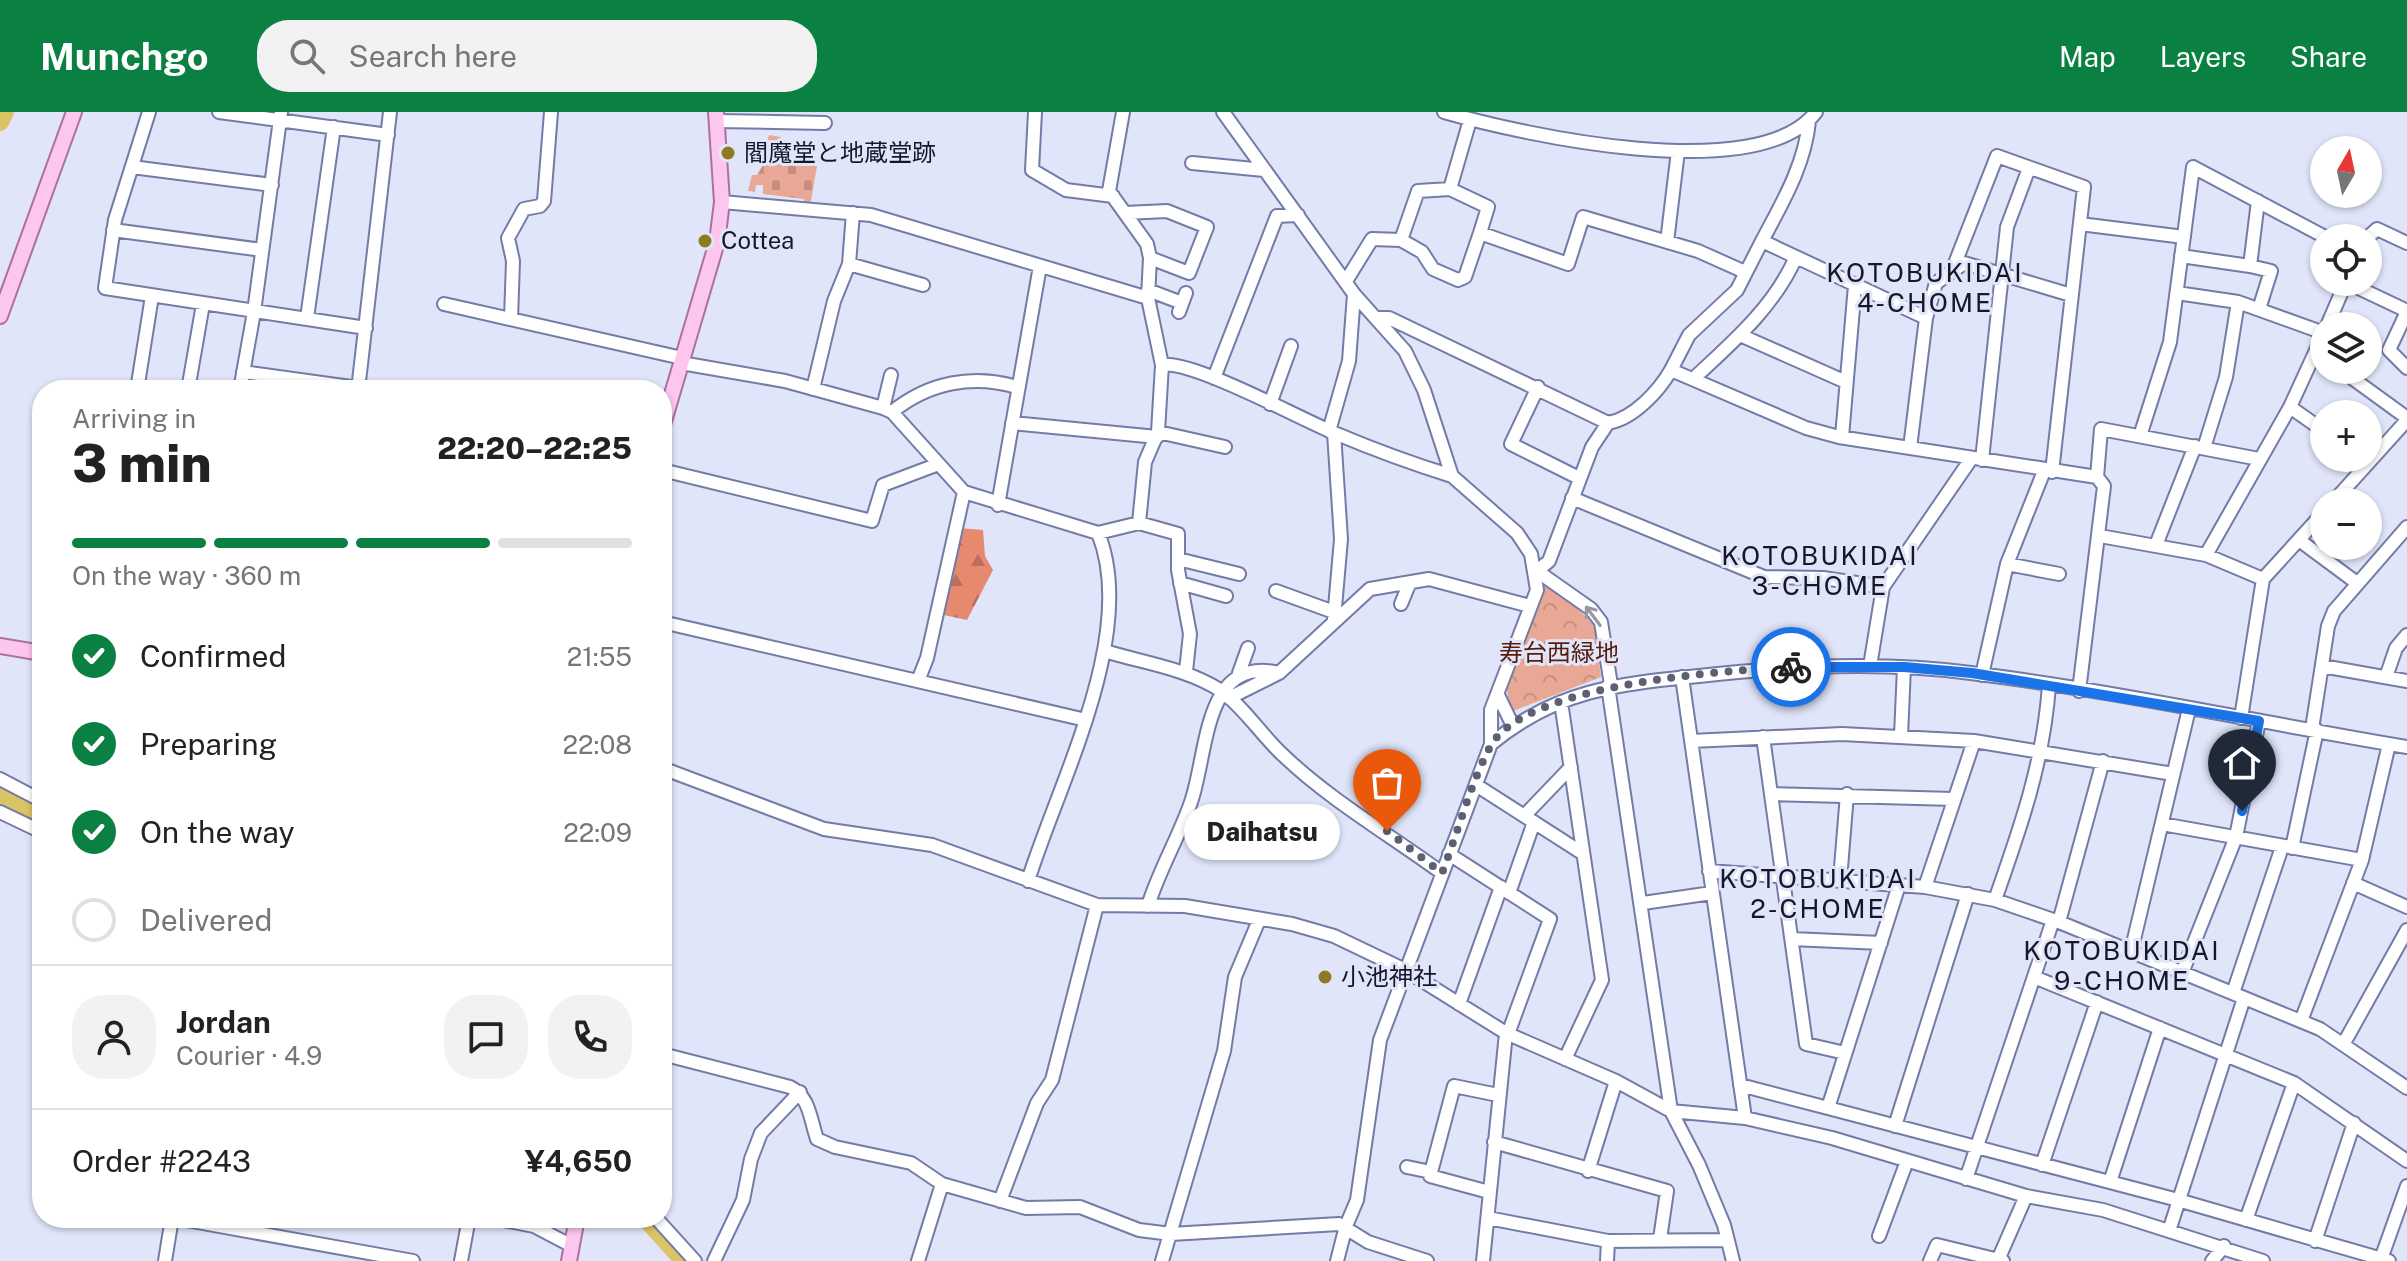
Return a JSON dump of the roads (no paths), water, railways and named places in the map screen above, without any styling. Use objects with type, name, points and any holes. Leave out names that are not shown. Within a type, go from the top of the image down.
[{"type":"main road","points":[[0,316],[74,112]]},
{"type":"main road","points":[[672,394],[717,242],[722,202],[717,116]]},
{"type":"main road","points":[[0,646],[32,651]]},
{"type":"main road","points":[[570,1253],[575,1228]]},
{"type":"street","points":[[149,112],[113,230],[105,288],[366,328]]},
{"type":"street","points":[[219,112],[280,116],[388,135]]},
{"type":"street","points":[[359,380],[390,112]]},
{"type":"street","points":[[511,319],[513,261],[508,238],[524,209],[540,206],[544,201],[551,112]]},
{"type":"street","points":[[1035,112],[1032,170],[1066,190],[1113,196]]},
{"type":"street","points":[[1123,112],[1109,191],[1147,244],[1150,258],[1148,294],[1162,365],[1157,435],[1145,462],[1139,523]]},
{"type":"street","points":[[1223,112],[1354,294],[1377,318],[1415,368],[1452,476]]},
{"type":"street","points":[[1444,112],[1523,133],[1678,151],[1719,152],[1752,148],[1813,117]]},
{"type":"street","points":[[242,380],[254,312],[280,116]]},
{"type":"street","points":[[717,116],[825,123]]},
{"type":"street","points":[[1377,318],[1389,318],[1608,423],[1623,421],[1664,382],[1689,335],[1737,290],[1793,180],[1813,117]]},
{"type":"street","points":[[1450,189],[1470,120]]},
{"type":"street","points":[[307,318],[334,127]]},
{"type":"street","points":[[1667,242],[1678,151]]},
{"type":"street","points":[[1952,271],[1997,156],[2084,187],[2048,472],[2007,564],[1982,675]]},
{"type":"street","points":[[1198,161],[1264,170]]},
{"type":"street","points":[[132,167],[272,185]]},
{"type":"street","points":[[2140,436],[2165,364],[2193,167],[2310,229]]},
{"type":"street","points":[[1870,666],[1883,587],[1976,460],[2007,227],[2029,168]]},
{"type":"street","points":[[1346,281],[1372,239],[1401,240],[1422,252],[1433,269],[1458,280],[1465,277],[1488,207],[1450,189],[1418,191],[1401,240]]},
{"type":"street","points":[[2250,266],[2258,201]]},
{"type":"street","points":[[722,202],[853,213],[1182,303]]},
{"type":"street","points":[[1125,213],[1167,211],[1207,227],[1189,273],[1150,258]]},
{"type":"street","points":[[813,389],[834,301],[849,264],[853,213]]},
{"type":"street","points":[[1214,378],[1277,216],[1298,215]]},
{"type":"street","points":[[1480,233],[1568,264],[1583,217],[1698,251],[1745,272]]},
{"type":"street","points":[[2080,224],[2184,237]]},
{"type":"street","points":[[113,230],[262,250]]},
{"type":"street","points":[[2382,231],[2407,243]]},
{"type":"street","points":[[1762,241],[1926,318]]},
{"type":"street","points":[[2181,256],[2271,271],[2259,309]]},
{"type":"street","points":[[1693,379],[1740,335],[1777,293],[1796,257]]},
{"type":"street","points":[[1910,448],[1926,318],[1936,283],[1964,263],[2000,277],[2071,295]]},
{"type":"street","points":[[849,264],[923,285]]},
{"type":"street","points":[[998,505],[1040,266]]},
{"type":"street","points":[[2333,312],[2346,282],[2403,309],[2406,317],[2389,350],[2407,368]]},
{"type":"street","points":[[1842,437],[1855,285]]},
{"type":"street","points":[[2177,293],[2238,302],[2310,328]]},
{"type":"street","points":[[1334,616],[1341,539],[1332,432],[1349,361],[1354,294]]},
{"type":"street","points":[[139,380],[152,296]]},
{"type":"street","points":[[2156,545],[2200,447],[2226,377],[2238,302]]},
{"type":"street","points":[[190,380],[203,304]]},
{"type":"street","points":[[444,304],[813,389],[888,410],[964,492],[998,505],[1098,533],[1139,523],[1178,534],[1180,583],[1190,634],[1186,671]]},
{"type":"street","points":[[1740,335],[1846,382]]},
{"type":"street","points":[[1270,404],[1291,346]]},
{"type":"street","points":[[1162,365],[1171,363],[1214,378],[1332,432],[1408,463],[1452,476],[1517,533],[1531,554],[1537,571],[1537,590],[1491,710],[1491,744],[1380,1040],[1357,1200],[1337,1261]]},
{"type":"street","points":[[1671,370],[1806,428],[1976,460],[2097,477]]},
{"type":"street","points":[[243,372],[297,380]]},
{"type":"street","points":[[2206,555],[2310,372]]},
{"type":"street","points":[[888,410],[891,375]]},
{"type":"street","points":[[888,410],[935,389],[970,378],[1017,387]]},
{"type":"street","points":[[2360,384],[2407,419],[2382,443]]},
{"type":"street","points":[[1538,387],[1511,444],[1579,478]]},
{"type":"street","points":[[2290,407],[2310,421]]},
{"type":"street","points":[[1012,423],[1219,442]]},
{"type":"street","points":[[1537,571],[1549,561],[1592,447],[1608,423]]},
{"type":"street","points":[[2079,691],[2100,536],[2104,486],[2097,477],[2101,429],[2259,459]]},
{"type":"street","points":[[672,472],[872,521],[883,485],[936,465]]},
{"type":"street","points":[[2344,488],[2356,472]]},
{"type":"street","points":[[918,681],[927,658],[964,492]]},
{"type":"street","points":[[1572,498],[1764,577],[1823,578],[1883,587]]},
{"type":"street","points":[[2169,1231],[2226,1055],[2239,996],[2287,847],[2314,730],[2328,626],[2334,611],[2407,527]]},
{"type":"street","points":[[2241,718],[2263,579],[2310,528]]},
{"type":"street","points":[[1028,881],[1086,720],[1105,651],[1107,578],[1098,533]]},
{"type":"street","points":[[2100,536],[2206,555],[2263,579]]},
{"type":"street","points":[[2299,540],[2357,583]]},
{"type":"street","points":[[1178,559],[1239,574]]},
{"type":"street","points":[[2007,564],[2059,574]]},
{"type":"street","points":[[1537,571],[1591,609],[1601,622],[1671,1111],[1699,1165],[1733,1261]]},
{"type":"street","points":[[1225,695],[1279,673],[1334,616],[1370,589],[1429,579],[1530,606]]},
{"type":"street","points":[[1401,604],[1410,582]]},
{"type":"street","points":[[1180,583],[1226,596]]},
{"type":"street","points":[[1276,591],[1334,616]]},
{"type":"street","points":[[672,624],[1086,720]]},
{"type":"street","points":[[2386,677],[2396,648],[2407,635]]},
{"type":"street","points":[[1148,906],[1193,796],[1198,763],[1248,648]]},
{"type":"street","points":[[1105,651],[1152,666],[1186,671],[1225,695],[1283,756],[1321,788],[1442,873]]},
{"type":"street","points":[[1491,744],[1526,716],[1610,685],[1789,667],[1870,666],[1982,675],[2049,685],[2407,747]]},
{"type":"street","points":[[2322,666],[2407,681]]},
{"type":"street","points":[[1901,736],[1904,667]]},
{"type":"street","points":[[1239,673],[1244,670],[1279,673]]},
{"type":"street","points":[[1682,677],[1745,1118]]},
{"type":"street","points":[[1995,900],[2030,800],[2041,749],[2049,685]]},
{"type":"street","points":[[1498,695],[1513,726]]},
{"type":"street","points":[[1561,702],[1602,980],[1565,1059]]},
{"type":"street","points":[[2131,952],[2189,709]]},
{"type":"street","points":[[2182,973],[2236,837],[2259,721]]},
{"type":"street","points":[[1691,741],[1901,736],[2041,749],[2173,774]]},
{"type":"street","points":[[1763,737],[1806,1044],[1845,1053]]},
{"type":"street","points":[[1925,887],[1974,741]]},
{"type":"street","points":[[2301,1021],[2362,860],[2389,744]]},
{"type":"street","points":[[1966,1179],[2056,921],[2103,761]]},
{"type":"street","points":[[1459,1004],[1505,890],[1529,819],[1571,767]]},
{"type":"street","points":[[672,772],[824,829],[911,839],[1097,905],[1185,906],[1334,936],[1405,970],[1507,1033],[1616,1081],[1671,1111],[1745,1118],[2026,1196],[2103,1210],[2224,1246],[2263,1261]]},
{"type":"street","points":[[0,779],[32,796]]},
{"type":"street","points":[[1476,785],[1582,853]]},
{"type":"street","points":[[1771,794],[1954,799]]},
{"type":"street","points":[[1840,880],[1847,794]]},
{"type":"street","points":[[0,812],[32,825]]},
{"type":"street","points":[[2162,824],[2362,860]]},
{"type":"street","points":[[1449,854],[1550,919],[1507,1033],[1498,1095],[1483,1261]]},
{"type":"street","points":[[1709,871],[1925,887],[1995,900],[2056,921],[2301,1021],[2344,1043],[2407,1088]]},
{"type":"street","points":[[2353,883],[2407,907]]},
{"type":"street","points":[[1828,1108],[1899,885]]},
{"type":"street","points":[[1643,903],[1712,893]]},
{"type":"street","points":[[1895,1126],[1968,894]]},
{"type":"street","points":[[1000,1201],[1037,1103],[1052,1080],[1097,905]]},
{"type":"street","points":[[1162,1261],[1224,1051],[1235,977],[1259,920]]},
{"type":"street","points":[[2344,1043],[2407,930]]},
{"type":"street","points":[[1792,939],[1881,943]]},
{"type":"street","points":[[2034,977],[2294,1083],[2407,1161]]},
{"type":"street","points":[[2042,1165],[2097,1002]]},
{"type":"street","points":[[2110,1182],[2160,1028]]},
{"type":"street","points":[[672,1057],[800,1092]]},
{"type":"street","points":[[1588,1171],[1616,1081]]},
{"type":"street","points":[[2246,1220],[2294,1083]]},
{"type":"street","points":[[1740,1085],[2178,1200],[2385,1260],[2407,1186]]},
{"type":"street","points":[[1489,1192],[1430,1176],[1454,1086],[1498,1095]]},
{"type":"street","points":[[800,1092],[817,1139],[835,1147],[911,1163],[942,1184],[1000,1201],[1026,1208],[1080,1207],[1139,1230],[1171,1234],[1346,1226],[1368,1242],[1427,1261]]},
{"type":"street","points":[[714,1261],[743,1200],[751,1159],[761,1133],[800,1092]]},
{"type":"street","points":[[2315,1241],[2354,1123]]},
{"type":"street","points":[[1494,1142],[1667,1191],[1660,1239]]},
{"type":"street","points":[[1879,1236],[1907,1161]]},
{"type":"street","points":[[1407,1167],[1431,1172]]},
{"type":"street","points":[[918,1261],[942,1184]]},
{"type":"street","points":[[1930,1261],[1937,1245],[2001,1260],[2026,1196]]},
{"type":"street","points":[[1488,1218],[1608,1241],[1726,1240]]},
{"type":"street","points":[[165,1261],[172,1228]]},
{"type":"street","points":[[230,1228],[413,1261]]},
{"type":"street","points":[[461,1261],[467,1228]]},
{"type":"street","points":[[537,1228],[570,1253]]},
{"type":"street","points":[[665,1228],[695,1261]]},
{"type":"street","points":[[1607,1261],[1608,1241]]},
{"type":"street","points":[[2212,1261],[2224,1246]]},
{"type":"street","points":[[1379,1261],[1384,1247]]},
{"type":"waterway","points":[[0,122],[5,112]]},
{"type":"waterway","points":[[0,795],[32,810]]},
{"type":"waterway","points":[[654,1228],[684,1261]]},
{"type":"place","name":"閻魔堂と地蔵堂跡","points":[[728,153]]},
{"type":"place","name":"Cottea","points":[[705,241]]},
{"type":"place","name":"Daihatsu","points":[[1387,831]]},
{"type":"place","name":"小池神社","points":[[1325,977]]},
{"type":"district","name":"KOTOBUKIDAI 4-CHOME","points":[[1925,288]]},
{"type":"district","name":"KOTOBUKIDAI 3-CHOME","points":[[1820,571]]},
{"type":"district","name":"KOTOBUKIDAI 2-CHOME","points":[[1818,894]]},
{"type":"district","name":"KOTOBUKIDAI 9-CHOME","points":[[2122,966]]},
{"type":"park label","name":"寿台西緑地","points":[[1559,653]]}]
